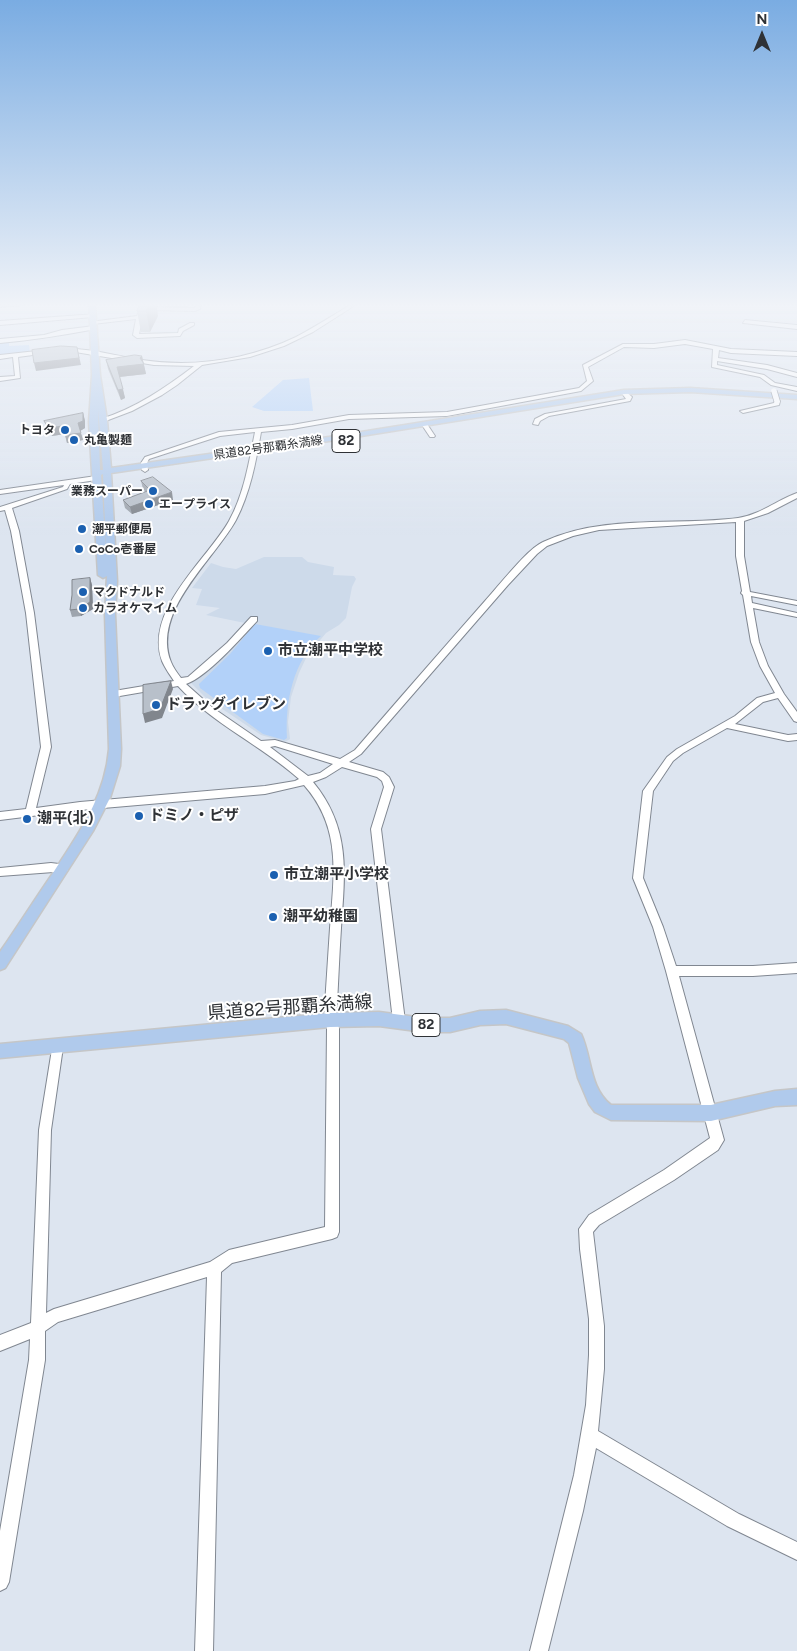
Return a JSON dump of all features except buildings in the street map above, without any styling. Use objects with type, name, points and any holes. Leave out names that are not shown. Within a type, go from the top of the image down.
[{"type":"main road","points":[[96,381],[93,422],[96,475],[104,582],[110,614]]},
{"type":"main road","points":[[0,964],[102,805],[109,788],[115,758],[110,614],[112,581],[107,474],[103,420],[97,381]]},
{"type":"main road","name":"県道82号那覇糸満線","points":[[96,475],[428,429],[438,424],[626,393],[695,393],[797,398]]},
{"type":"main road","name":"県道82号那覇糸満線","points":[[0,1051],[330,1020],[399,1021],[424,1025],[450,1025],[480,1018],[506,1017],[568,1033],[576,1038],[587,1083],[597,1102],[607,1112],[628,1114],[712,1113],[779,1096],[797,1097]]},
{"type":"street","points":[[103,420],[112,418],[151,398],[179,381]]},
{"type":"street","points":[[145,468],[145,460],[147,458],[219,434],[349,417],[447,414],[581,389],[588,385],[589,381]]},
{"type":"street","points":[[769,381],[773,384],[797,389]]},
{"type":"street","points":[[784,381],[797,384]]},
{"type":"street","points":[[743,411],[777,404],[773,384]]},
{"type":"street","points":[[536,424],[537,420],[547,415],[628,400],[626,393]]},
{"type":"street","points":[[427,415],[438,424]]},
{"type":"street","points":[[0,1343],[21,1337],[38,1329],[54,1316],[214,1268],[229,1257],[332,1232],[333,1028],[330,1020],[340,872],[338,847],[332,822],[307,780],[292,767],[198,701],[180,684],[166,662],[164,636],[166,620],[172,605],[233,520],[242,499],[258,430]]},
{"type":"street","points":[[0,492],[69,482],[96,475]]},
{"type":"street","points":[[0,488],[96,475]]},
{"type":"street","points":[[30,812],[46,748],[30,613],[15,531],[4,508],[65,488],[69,482]]},
{"type":"street","points":[[46,486],[46,494]]},
{"type":"street","points":[[0,816],[264,790],[323,775],[358,752],[505,583],[544,544],[571,534],[599,528],[740,520],[766,512],[797,495]]},
{"type":"street","points":[[740,520],[740,556],[755,642],[764,666],[780,695],[797,719]]},
{"type":"street","points":[[746,593],[797,602]]},
{"type":"street","points":[[748,606],[797,615]]},
{"type":"street","points":[[114,694],[180,684],[191,679],[230,645],[254,619]]},
{"type":"street","points":[[538,1651],[571,1523],[589,1435],[596,1370],[596,1312],[586,1229],[594,1220],[669,1175],[718,1140],[672,971],[658,926],[638,878],[648,791],[670,759],[680,751],[726,725],[751,709],[760,700],[780,695]]},
{"type":"street","points":[[726,725],[788,738],[797,737]]},
{"type":"street","points":[[260,744],[276,743],[380,774],[386,779],[389,787],[376,829],[399,1021]]},
{"type":"street","points":[[0,872],[51,866],[63,868]]},
{"type":"street","points":[[672,971],[753,971],[797,968]]},
{"type":"street","points":[[0,1582],[37,1360],[45,1130],[57,1047]]},
{"type":"street","points":[[204,1651],[214,1268]]},
{"type":"street","points":[[589,1435],[733,1520],[797,1551]]},
{"type":"shaded area","points":[[282,381],[309,381],[313,411],[264,411],[252,407]]},
{"type":"shaded area","name":"市立潮平中学校","points":[[264,557],[302,557],[308,562],[334,567],[333,575],[354,576],[356,579],[352,587],[346,618],[326,633],[307,656],[299,673],[291,697],[288,722],[290,739],[285,742],[261,735],[206,698],[191,683],[245,632],[245,623],[206,615],[220,608],[196,605],[202,589],[192,588],[211,563],[236,569]]},
{"type":"shaded area","points":[[255,624],[321,636],[311,646],[297,670],[289,696],[287,738],[284,740],[263,734],[200,688],[199,684],[230,654]]},
{"type":"place","name":"トヨタ","points":[[65,430]]},
{"type":"place","name":"丸亀製麺","points":[[74,440]]},
{"type":"place","name":"業務スーパー","points":[[153,491]]},
{"type":"place","name":"エープライス","points":[[149,504]]},
{"type":"place","name":"潮平郵便局","points":[[82,529]]},
{"type":"place","name":"CoCo壱番屋","points":[[79,549]]},
{"type":"place","name":"マクドナルド","points":[[83,592]]},
{"type":"place","name":"カラオケマイム","points":[[83,608]]},
{"type":"place","name":"市立潮平中学校","points":[[268,651]]},
{"type":"place","name":"ドラッグイレブン","points":[[156,705]]},
{"type":"place","name":"ドミノ・ピザ","points":[[139,816]]},
{"type":"place","name":"潮平(北)","points":[[27,819]]},
{"type":"place","name":"市立潮平小学校","points":[[274,875]]},
{"type":"place","name":"潮平幼稚園","points":[[273,917]]}]
